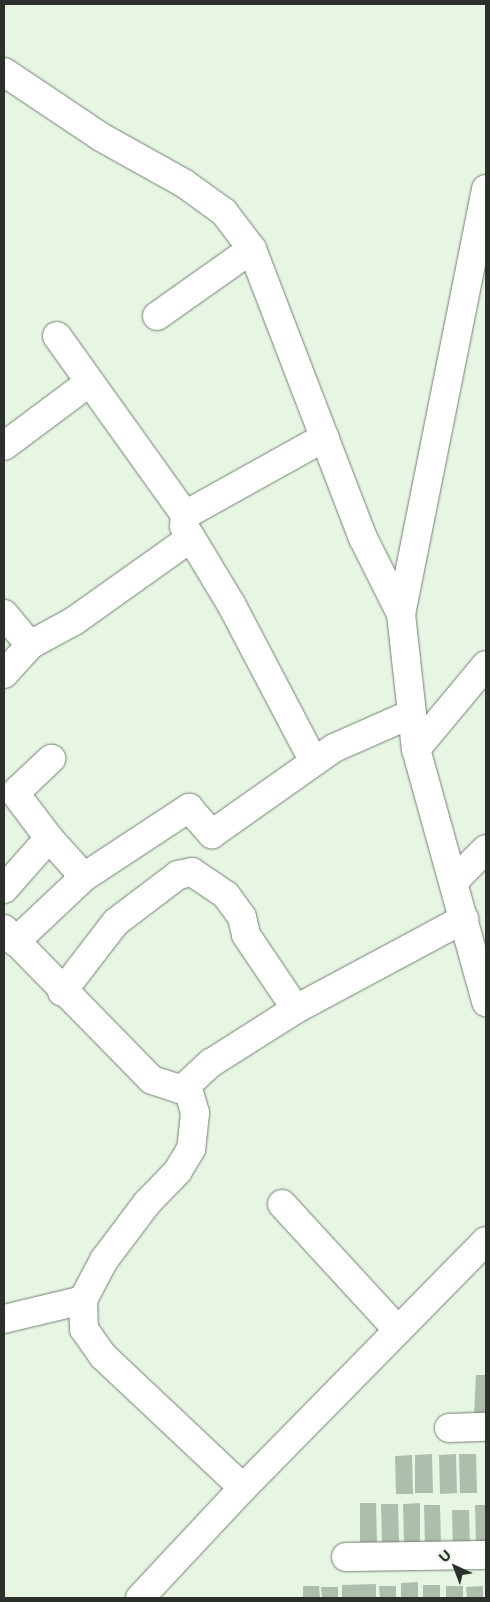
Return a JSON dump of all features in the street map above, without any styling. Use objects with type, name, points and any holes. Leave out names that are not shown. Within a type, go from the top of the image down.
[{"type":"street","points":[[4,72],[101,137],[185,184],[224,212],[252,249],[363,538],[401,614]]},
{"type":"street","points":[[486,189],[401,614],[416,749],[486,1002]]},
{"type":"street","points":[[157,316],[252,249]]},
{"type":"street","points":[[57,336],[188,527],[231,604],[314,762]]},
{"type":"street","points":[[4,446],[90,382]]},
{"type":"street","points":[[4,674],[30,645],[74,621],[188,527],[325,437]]},
{"type":"street","points":[[4,614],[30,645]]},
{"type":"street","points":[[416,749],[486,665]]},
{"type":"street","points":[[411,714],[334,748],[212,834],[189,808],[84,878],[10,935],[62,992],[152,1080],[179,1089],[187,1085],[211,1063],[296,1009],[464,919]]},
{"type":"street","points":[[51,759],[15,793],[49,838],[84,878]]},
{"type":"street","points":[[4,889],[49,838]]},
{"type":"street","points":[[454,881],[486,849]]},
{"type":"street","points":[[62,992],[116,922],[178,875],[192,872],[226,895],[242,917],[246,936],[296,1009]]},
{"type":"street","points":[[187,1085],[195,1113],[191,1149],[178,1171],[147,1203],[104,1260],[83,1300],[84,1329],[103,1356],[243,1488]]},
{"type":"street","points":[[282,1204],[398,1330]]},
{"type":"street","points":[[140,1598],[243,1488],[486,1241]]},
{"type":"street","points":[[4,1319],[83,1300]]},
{"type":"street","points":[[448,1428],[486,1427]]},
{"type":"street","points":[[346,1557],[486,1555]]},
{"type":"building","points":[[476,1375],[486,1375],[486,1416],[474,1415]]},
{"type":"building","points":[[432,1454],[433,1493],[415,1493],[415,1455]]},
{"type":"building","points":[[456,1454],[457,1493],[440,1494],[439,1455]]},
{"type":"building","points":[[459,1454],[476,1454],[477,1493],[460,1493]]},
{"type":"building","points":[[412,1455],[413,1494],[396,1494],[395,1456]]},
{"type":"building","points":[[360,1503],[376,1503],[377,1542],[360,1542]]},
{"type":"building","points":[[420,1503],[420,1542],[404,1542],[403,1504]]},
{"type":"building","points":[[381,1504],[398,1504],[399,1543],[382,1543]]},
{"type":"building","points":[[424,1505],[440,1505],[441,1543],[425,1544]]},
{"type":"building","points":[[475,1505],[486,1505],[486,1544],[476,1544]]},
{"type":"building","points":[[452,1510],[469,1510],[470,1549],[453,1549]]},
{"type":"building","points":[[418,1582],[418,1598],[401,1598],[401,1583]]},
{"type":"building","points":[[376,1584],[376,1598],[342,1598],[342,1585]]},
{"type":"building","points":[[423,1585],[440,1585],[440,1598],[423,1598]]},
{"type":"building","points":[[303,1586],[319,1586],[320,1598],[303,1598]]},
{"type":"building","points":[[379,1586],[396,1586],[396,1598],[380,1598]]},
{"type":"building","points":[[446,1586],[463,1586],[463,1598],[446,1598]]},
{"type":"building","points":[[483,1586],[483,1598],[467,1598],[466,1587]]},
{"type":"building","points":[[321,1587],[338,1587],[338,1598],[322,1598]]}]
